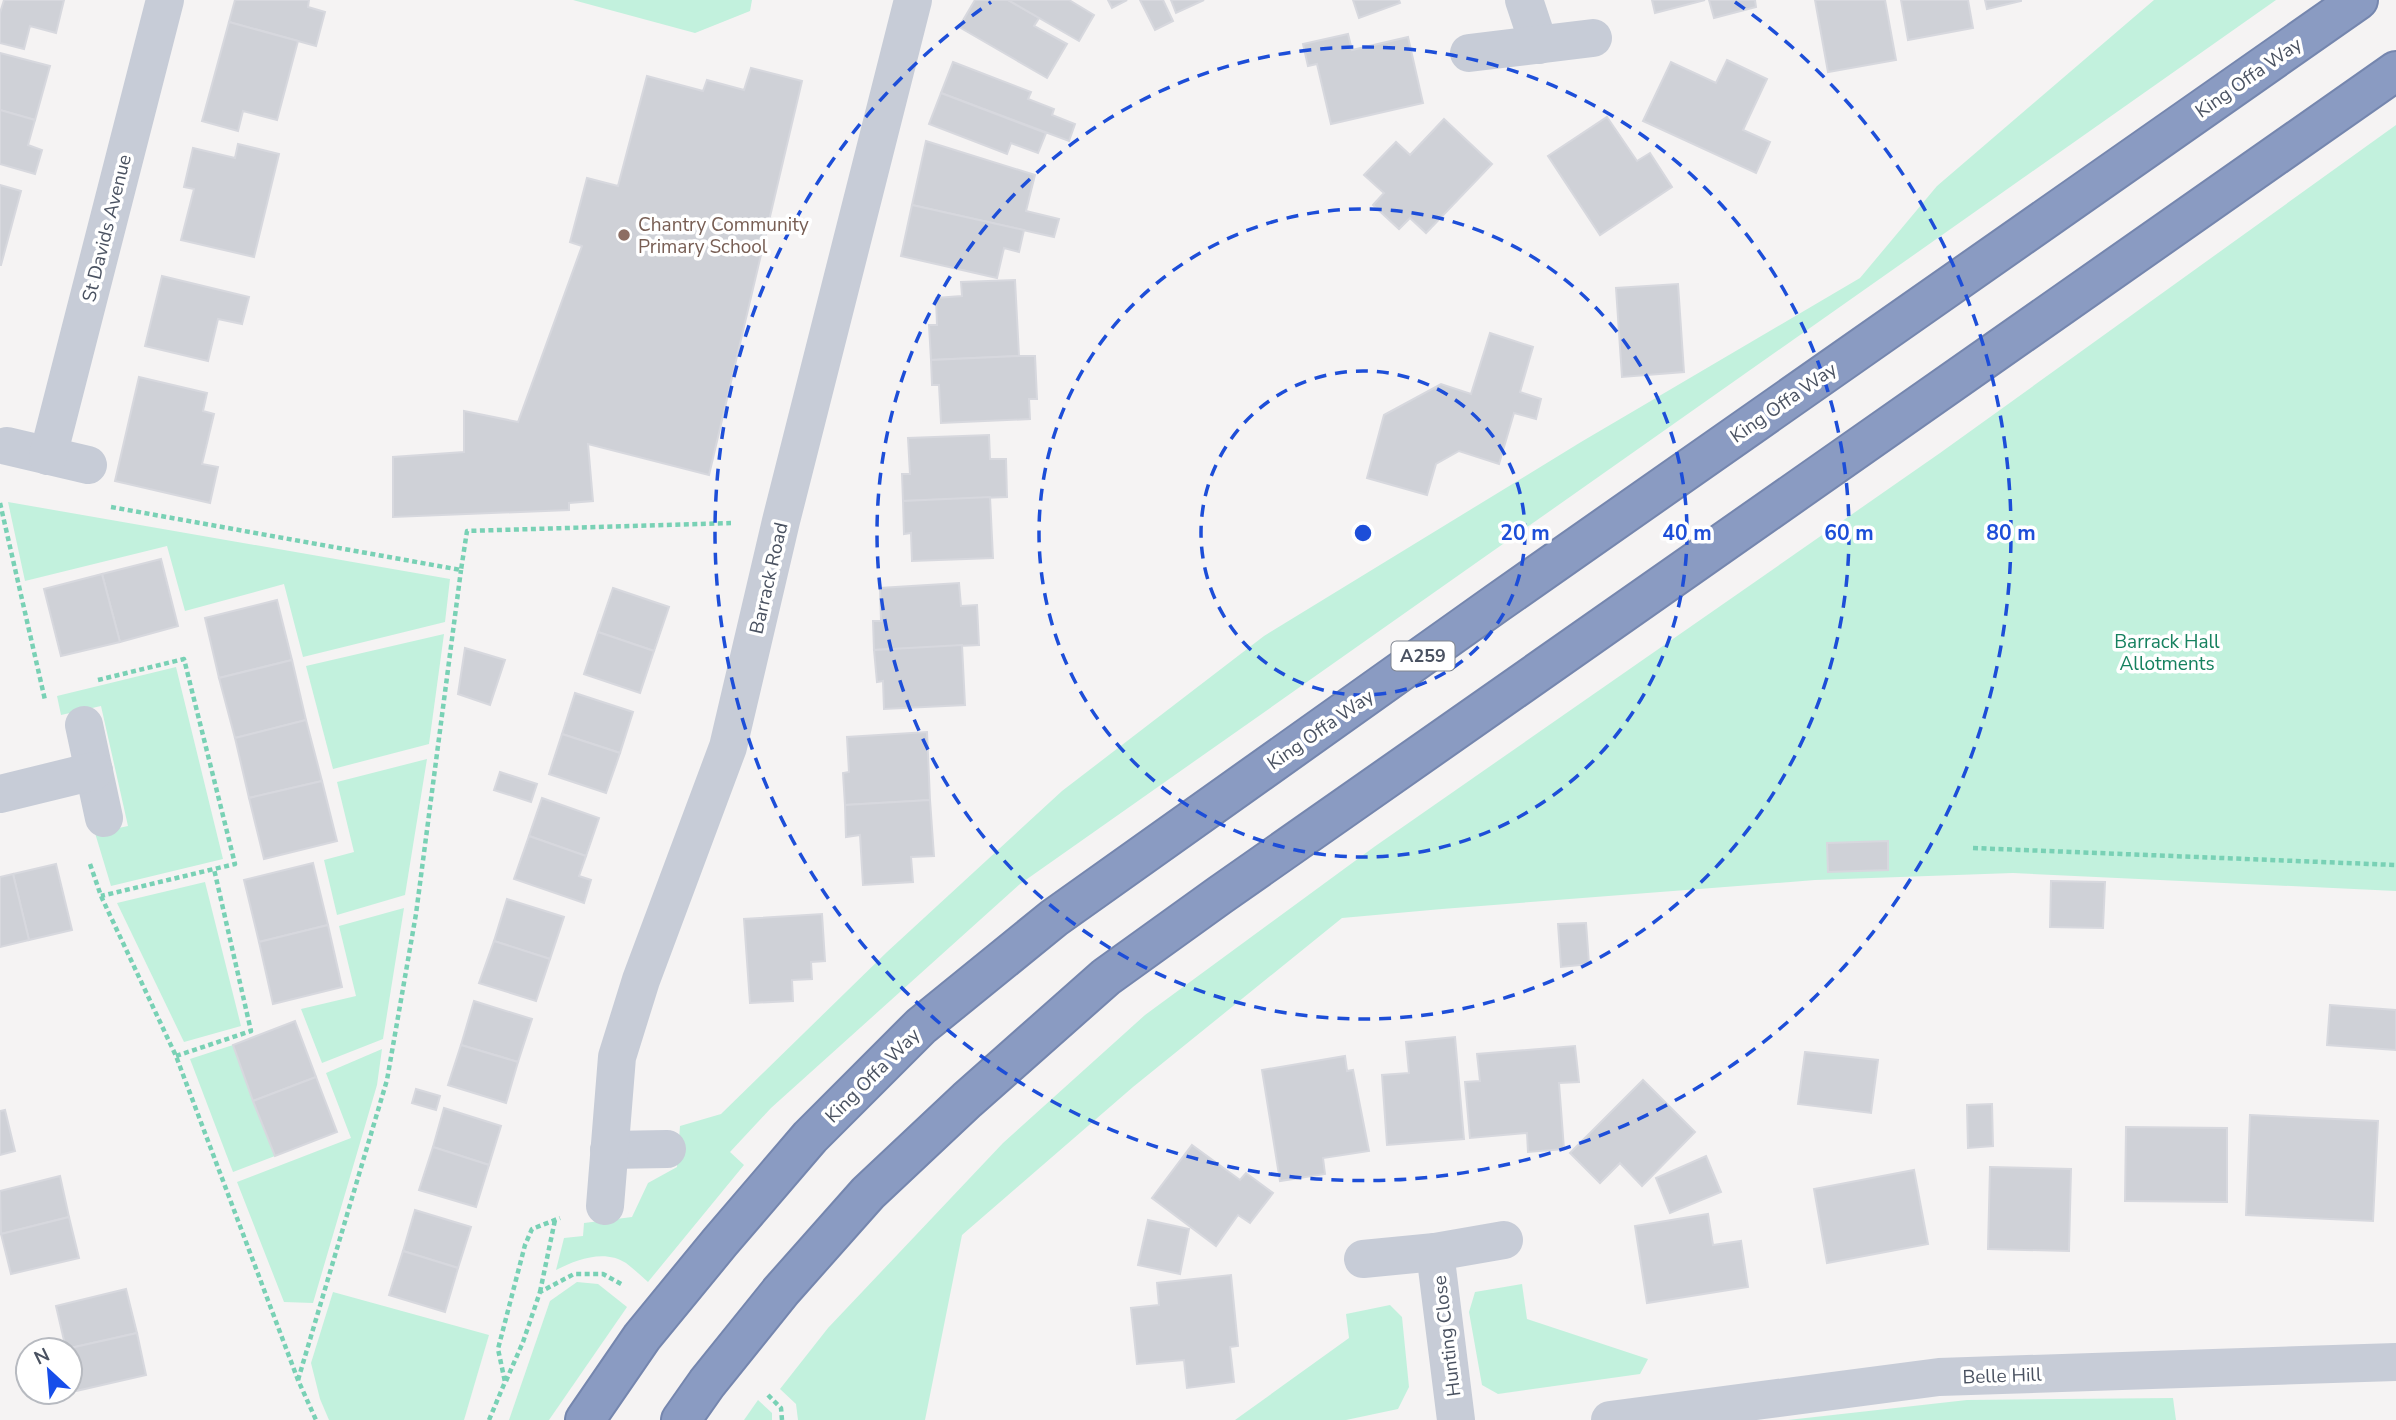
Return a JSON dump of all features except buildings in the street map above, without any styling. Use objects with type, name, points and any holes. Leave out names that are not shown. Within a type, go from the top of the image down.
[{"type":"highway","name":"King Offa Way","points":[[584,1420],[642,1337],[810,1137],[921,1026],[1054,918],[1531,579],[2358,0]]},
{"type":"highway","points":[[681,1420],[781,1291],[868,1193],[967,1100],[1106,977],[1220,894],[2396,71]]},
{"type":"street","name":"St Davids Avenue","points":[[48,456],[165,0]]},
{"type":"street","name":"Barrack Road","points":[[605,1206],[617,1057],[640,980],[728,747],[781,522],[913,0]]},
{"type":"street","points":[[1524,0],[1539,45]]},
{"type":"street","points":[[1469,52],[1593,38]]},
{"type":"street","points":[[7,446],[88,466]]},
{"type":"street","points":[[84,725],[104,817]]},
{"type":"street","points":[[0,794],[94,771]]},
{"type":"street","points":[[609,1150],[667,1149]]},
{"type":"street","name":"Hunting Close","points":[[1363,1259],[1436,1252],[1504,1240]]},
{"type":"street","name":"Hunting Close","points":[[1436,1252],[1456,1420]]},
{"type":"street","name":"Belle Hill","points":[[1610,1420],[1939,1377],[2396,1362]]},
{"type":"path","points":[[0,503],[46,705]]},
{"type":"path","points":[[108,507],[461,570]]},
{"type":"path","points":[[298,1380],[387,1080],[415,914],[467,531],[781,522]]},
{"type":"path","points":[[94,681],[184,659],[235,864],[101,896]]},
{"type":"path","points":[[43,693],[56,690]]},
{"type":"path","points":[[1973,848],[2396,865]]},
{"type":"path","points":[[89,860],[101,896],[176,1056],[298,1380],[316,1420]]},
{"type":"path","points":[[176,1056],[251,1031],[214,869]]},
{"type":"path","points":[[505,1381],[498,1349],[525,1245],[532,1229],[555,1219],[605,1206]]},
{"type":"path","points":[[489,1420],[523,1342],[540,1292],[555,1219]]},
{"type":"path","points":[[540,1292],[573,1274],[603,1274],[623,1285]]},
{"type":"path","points":[[768,1395],[781,1408],[782,1420]]},
{"type":"green space","points":[[573,0],[752,0],[750,11],[695,33]]},
{"type":"green space","points":[[2154,0],[2276,0],[1020,884],[771,1108],[730,1152],[744,1165],[648,1282],[626,1263],[609,1257],[582,1259],[556,1270],[564,1238],[583,1236],[584,1223],[632,1217],[648,1183],[677,1167],[680,1126],[721,1114],[887,952],[1062,791],[1264,636],[1581,442],[1860,278],[1937,186]]},
{"type":"green space","name":"Barrack Hall Allotments","points":[[2396,125],[2396,891],[2013,873],[1815,880],[1342,918],[1133,1087],[962,1235],[925,1420],[798,1420],[796,1404],[780,1389],[828,1328],[1003,1143],[1145,1015],[1374,847],[1940,453]]},
{"type":"green space","points":[[8,502],[450,579],[445,622],[303,657],[284,584],[185,611],[167,546],[25,581]]},
{"type":"green space","points":[[444,634],[429,744],[333,769],[306,666]]},
{"type":"green space","points":[[176,667],[223,859],[111,886],[95,833],[128,826],[101,706],[61,715],[57,696]]},
{"type":"green space","points":[[427,759],[405,895],[337,915],[324,860],[354,852],[337,782]]},
{"type":"green space","points":[[205,882],[241,1026],[184,1042],[117,903]]},
{"type":"green space","points":[[404,908],[383,1039],[322,1063],[301,1009],[356,996],[339,926]]},
{"type":"green space","points":[[233,1045],[275,1156],[233,1172],[190,1059]]},
{"type":"green space","points":[[382,1049],[377,1085],[313,1303],[284,1302],[237,1182],[351,1138],[326,1073]]},
{"type":"green space","points":[[577,1282],[598,1284],[627,1307],[549,1420],[509,1420],[550,1301]]},
{"type":"green space","points":[[1522,1284],[1527,1319],[1648,1359],[1640,1374],[1498,1394],[1482,1385],[1469,1312],[1475,1292]]},
{"type":"green space","points":[[333,1292],[489,1335],[464,1420],[329,1420],[320,1399],[311,1363]]},
{"type":"green space","points":[[1390,1305],[1402,1317],[1409,1387],[1398,1409],[1346,1420],[1235,1420],[1349,1338],[1346,1314]]},
{"type":"green space","points":[[2173,1398],[2176,1420],[1788,1420],[1967,1400]]},
{"type":"green space","points":[[758,1400],[772,1413],[772,1420],[744,1420]]},
{"type":"place","name":"Chantry Community Primary School","points":[[624,235]]}]
